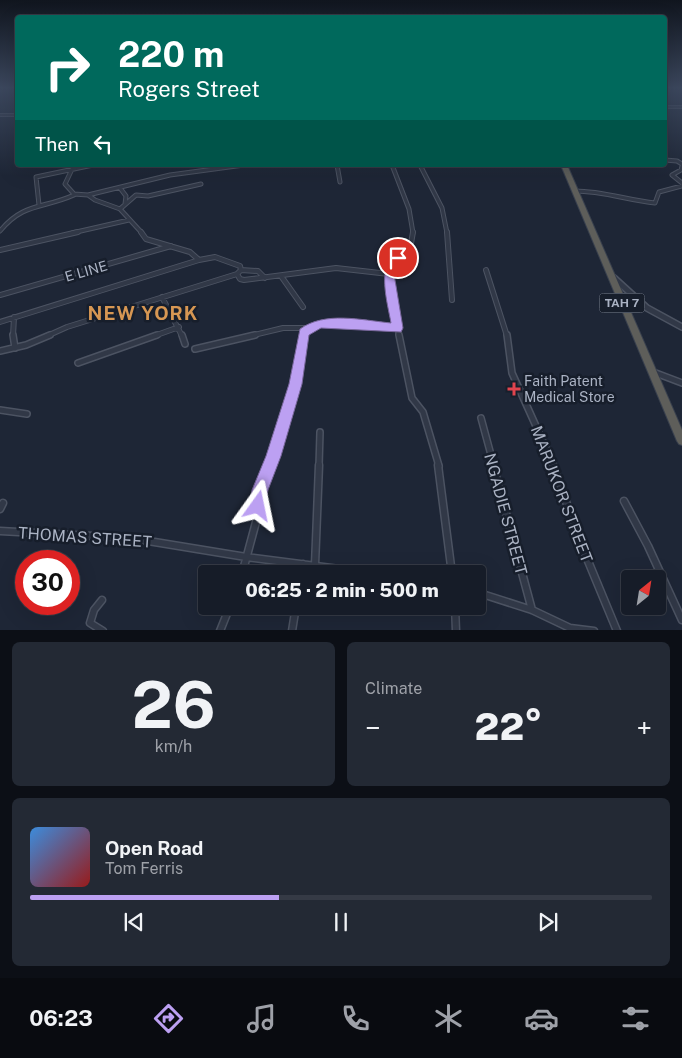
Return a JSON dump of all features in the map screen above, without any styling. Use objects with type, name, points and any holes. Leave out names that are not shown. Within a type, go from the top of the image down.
[{"type":"highway","name":"TAH 7","points":[[565,167],[682,441]]},
{"type":"street","points":[[667,160],[677,161],[682,165],[681,170],[672,175],[682,184]]},
{"type":"street","points":[[73,167],[65,184],[67,191],[74,195]]},
{"type":"street","points":[[39,205],[36,177],[84,167]]},
{"type":"street","points":[[0,231],[15,214],[74,195],[88,195],[170,175],[229,167]]},
{"type":"street","points":[[336,167],[340,182]]},
{"type":"street","points":[[393,167],[411,210],[412,246],[409,255],[400,256],[390,268],[389,274],[397,328],[409,376],[412,398],[423,412],[438,461],[451,565]]},
{"type":"street","points":[[421,167],[444,215],[452,300]]},
{"type":"street","points":[[120,209],[136,195],[148,196],[201,184]]},
{"type":"street","points":[[575,191],[596,191],[626,200],[655,203],[659,197],[659,192],[682,184]]},
{"type":"street","points":[[120,188],[127,199],[124,205]]},
{"type":"street","points":[[88,195],[91,199],[120,209],[139,228],[146,239],[190,252],[199,260]]},
{"type":"street","points":[[0,250],[129,220]]},
{"type":"street","name":"E LINE","points":[[0,295],[172,246]]},
{"type":"street","points":[[0,322],[199,260],[215,257],[240,266],[241,270]]},
{"type":"street","points":[[237,274],[240,279],[244,280],[336,268],[389,274]]},
{"type":"street","points":[[0,351],[15,348],[67,327],[237,274],[241,270],[258,271],[265,278]]},
{"type":"street","name":"MARUKOR STREET","points":[[486,270],[506,331],[512,374],[558,475],[580,544],[616,630]]},
{"type":"street","points":[[610,275],[647,308],[682,327]]},
{"type":"street","points":[[281,276],[303,307]]},
{"type":"street","points":[[162,297],[180,327],[185,344]]},
{"type":"street","points":[[14,317],[12,327],[15,348]]},
{"type":"street","points":[[244,565],[256,522],[260,490],[274,456],[296,384],[304,333],[317,324],[341,323],[397,328]]},
{"type":"street","points":[[78,363],[180,327]]},
{"type":"street","points":[[195,349],[283,328],[309,328]]},
{"type":"street","points":[[652,371],[682,384]]},
{"type":"street","points":[[0,410],[26,414]]},
{"type":"street","name":"NGADIE STREET","points":[[481,418],[532,610]]},
{"type":"street","points":[[315,565],[320,432]]},
{"type":"street","points":[[624,501],[648,546],[682,620]]},
{"type":"street","points":[[0,509],[4,503]]},
{"type":"street","name":"THOMAS STREET","points":[[0,531],[130,538],[246,557],[315,565]]},
{"type":"street","points":[[486,595],[532,610],[570,629],[594,630]]},
{"type":"street","points":[[102,600],[94,610],[90,623],[102,630]]},
{"type":"street","points":[[220,630],[226,615]]},
{"type":"street","points":[[292,630],[294,615]]},
{"type":"street","points":[[455,615],[456,630]]},
{"type":"place","name":"Faith Patent Medical Store","points":[[514,389]]},
{"type":"district","name":"NEW YORK","points":[[143,313]]},
{"type":"route","points":[[258,506],[260,490],[274,456],[296,384],[304,333],[313,325],[321,323],[346,323],[397,328],[389,274],[390,268],[398,258]]}]
